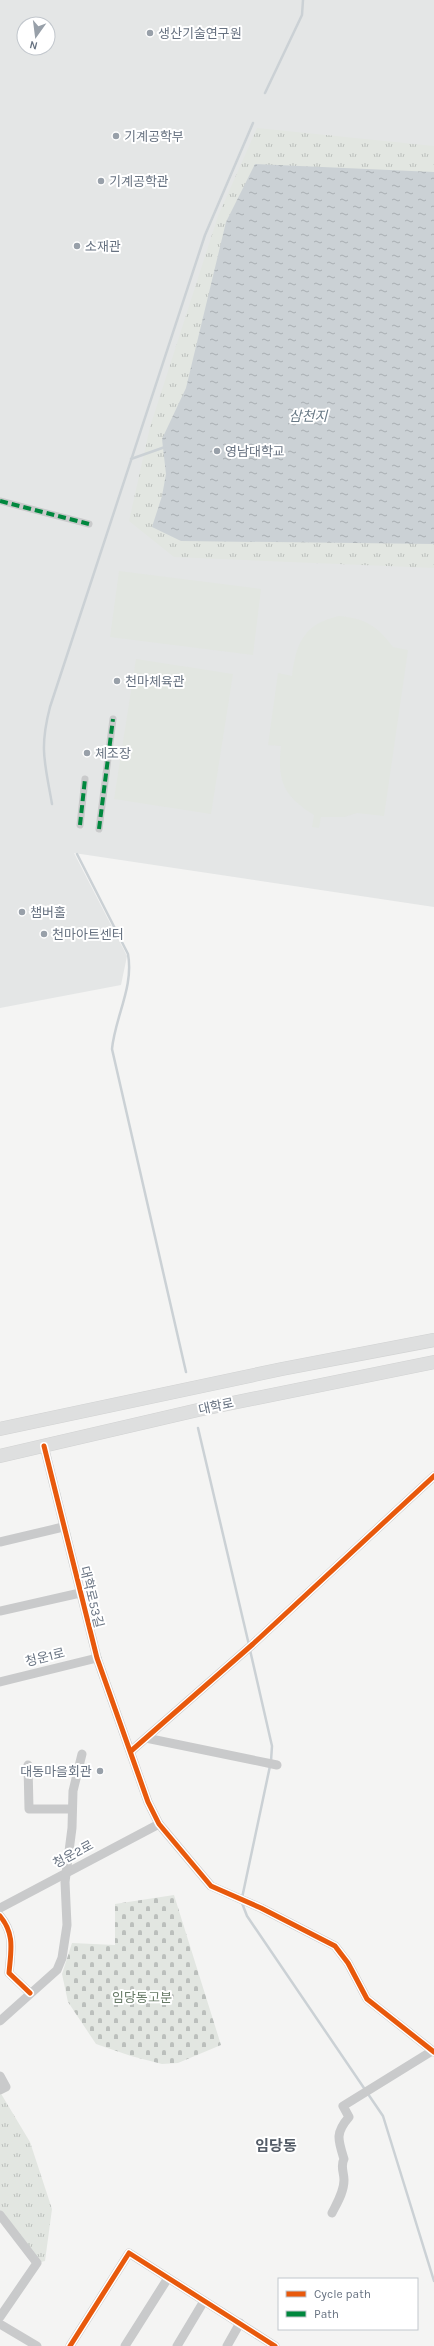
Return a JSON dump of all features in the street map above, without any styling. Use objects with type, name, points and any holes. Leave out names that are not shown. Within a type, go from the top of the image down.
[{"type":"main road","points":[[0,1429],[434,1340]]},
{"type":"main road","name":"대학로","points":[[0,1456],[198,1410],[434,1362]]},
{"type":"street","points":[[0,501],[89,524]]},
{"type":"street","points":[[99,829],[113,719]]},
{"type":"street","points":[[80,825],[85,779]]},
{"type":"street","name":"대학로53길","points":[[44,1446],[63,1527],[97,1658],[148,1802],[159,1824],[210,1886],[335,1946],[348,1963],[367,1999],[433,2052]]},
{"type":"street","points":[[131,1751],[243,1651],[253,1644],[434,1476]]},
{"type":"street","points":[[0,1542],[63,1527]]},
{"type":"street","points":[[0,1611],[80,1593]]},
{"type":"street","name":"청운1로","points":[[0,1682],[97,1658]]},
{"type":"street","points":[[146,1738],[277,1765]]},
{"type":"street","points":[[0,2021],[57,1970],[62,1958],[67,1925],[66,1873],[72,1828],[71,1809],[73,1791],[82,1754]]},
{"type":"street","points":[[28,1765],[29,1809],[71,1809]]},
{"type":"street","name":"청운2로","points":[[0,1908],[159,1824]]},
{"type":"street","points":[[0,1916],[8,1927],[10,1937],[9,1973],[30,1993]]},
{"type":"street","points":[[332,2213],[342,2193],[344,2180],[342,2163],[344,2159],[338,2140],[341,2126],[349,2117],[343,2106],[361,2093],[433,2052]]},
{"type":"street","points":[[0,2076],[6,2087],[0,2090]]},
{"type":"street","points":[[0,2215],[37,2263],[0,2317]]},
{"type":"street","points":[[70,2346],[129,2253],[275,2346]]},
{"type":"street","points":[[125,2346],[168,2278]]},
{"type":"street","points":[[177,2346],[204,2301]]},
{"type":"street","points":[[0,2324],[36,2346]]},
{"type":"street","points":[[227,2346],[240,2324]]},
{"type":"shaded area","name":"영남대학교","points":[[0,0],[434,0],[434,907],[74,853],[127,956],[121,985],[0,1008]]},
{"type":"green space","name":"삼천지","points":[[257,128],[434,146],[434,568],[174,557],[129,521],[150,427],[218,216]]},
{"type":"green space","points":[[119,571],[261,589],[253,655],[110,637]]},
{"type":"green space","points":[[339,616],[356,619],[370,624],[381,633],[393,647],[408,650],[384,816],[357,813],[344,817],[321,817],[319,828],[312,827],[314,815],[296,801],[285,787],[280,769],[281,746],[268,745],[278,673],[292,676],[296,654],[304,637],[317,624]]},
{"type":"green space","points":[[136,659],[233,674],[211,814],[114,799]]},
{"type":"green space","name":"임당동고분","points":[[174,1895],[221,2045],[178,2063],[162,2064],[131,2056],[96,2044],[68,2002],[62,1974],[72,1943],[115,1945],[115,1904]]},
{"type":"green space","points":[[0,2092],[30,2142],[52,2209],[45,2261],[37,2263],[0,2216]]},
{"type":"water","name":"삼천지","points":[[255,164],[434,172],[434,544],[181,541],[152,527],[162,496],[166,474],[162,439],[186,388],[226,222]]},
{"type":"waterway","points":[[265,93],[302,15],[303,0]]},
{"type":"waterway","points":[[52,804],[44,756],[45,734],[50,707],[205,235],[253,123]]},
{"type":"waterway","points":[[131,459],[165,447]]},
{"type":"waterway","points":[[77,854],[128,954],[129,966],[126,990],[112,1049],[186,1372]]},
{"type":"waterway","points":[[198,1428],[249,1645]]},
{"type":"waterway","points":[[250,1650],[272,1746],[271,1761]]},
{"type":"waterway","points":[[242,1898],[270,1766]]},
{"type":"waterway","points":[[242,1903],[247,1916],[383,2116],[434,2281]]},
{"type":"marked path","points":[[0,501],[89,524]]},
{"type":"marked path","points":[[99,829],[113,719]]},
{"type":"marked path","points":[[80,825],[85,779]]},
{"type":"cycle path","points":[[44,1446],[97,1658],[148,1802],[159,1824],[211,1886],[261,1908],[335,1946],[348,1963],[367,1999],[434,2052]]},
{"type":"cycle path","points":[[131,1751],[253,1644],[434,1476]]},
{"type":"cycle path","points":[[0,1916],[5,1923],[10,1936],[11,1950],[9,1973],[30,1993]]},
{"type":"cycle path","points":[[70,2346],[129,2253],[275,2346]]},
{"type":"place","name":"생산기술연구원","points":[[150,33]]},
{"type":"place","name":"기계공학부","points":[[116,136]]},
{"type":"place","name":"기계공학관","points":[[101,181]]},
{"type":"place","name":"소재관","points":[[77,246]]},
{"type":"place","name":"영남대학교","points":[[217,451]]},
{"type":"place","name":"천마체육관","points":[[117,681]]},
{"type":"place","name":"체조장","points":[[87,753]]},
{"type":"place","name":"챔버홀","points":[[22,912]]},
{"type":"place","name":"천마아트센터","points":[[44,934]]},
{"type":"place","name":"대동마을회관","points":[[100,1771]]},
{"type":"district","name":"임당동","points":[[276,2146]]}]
